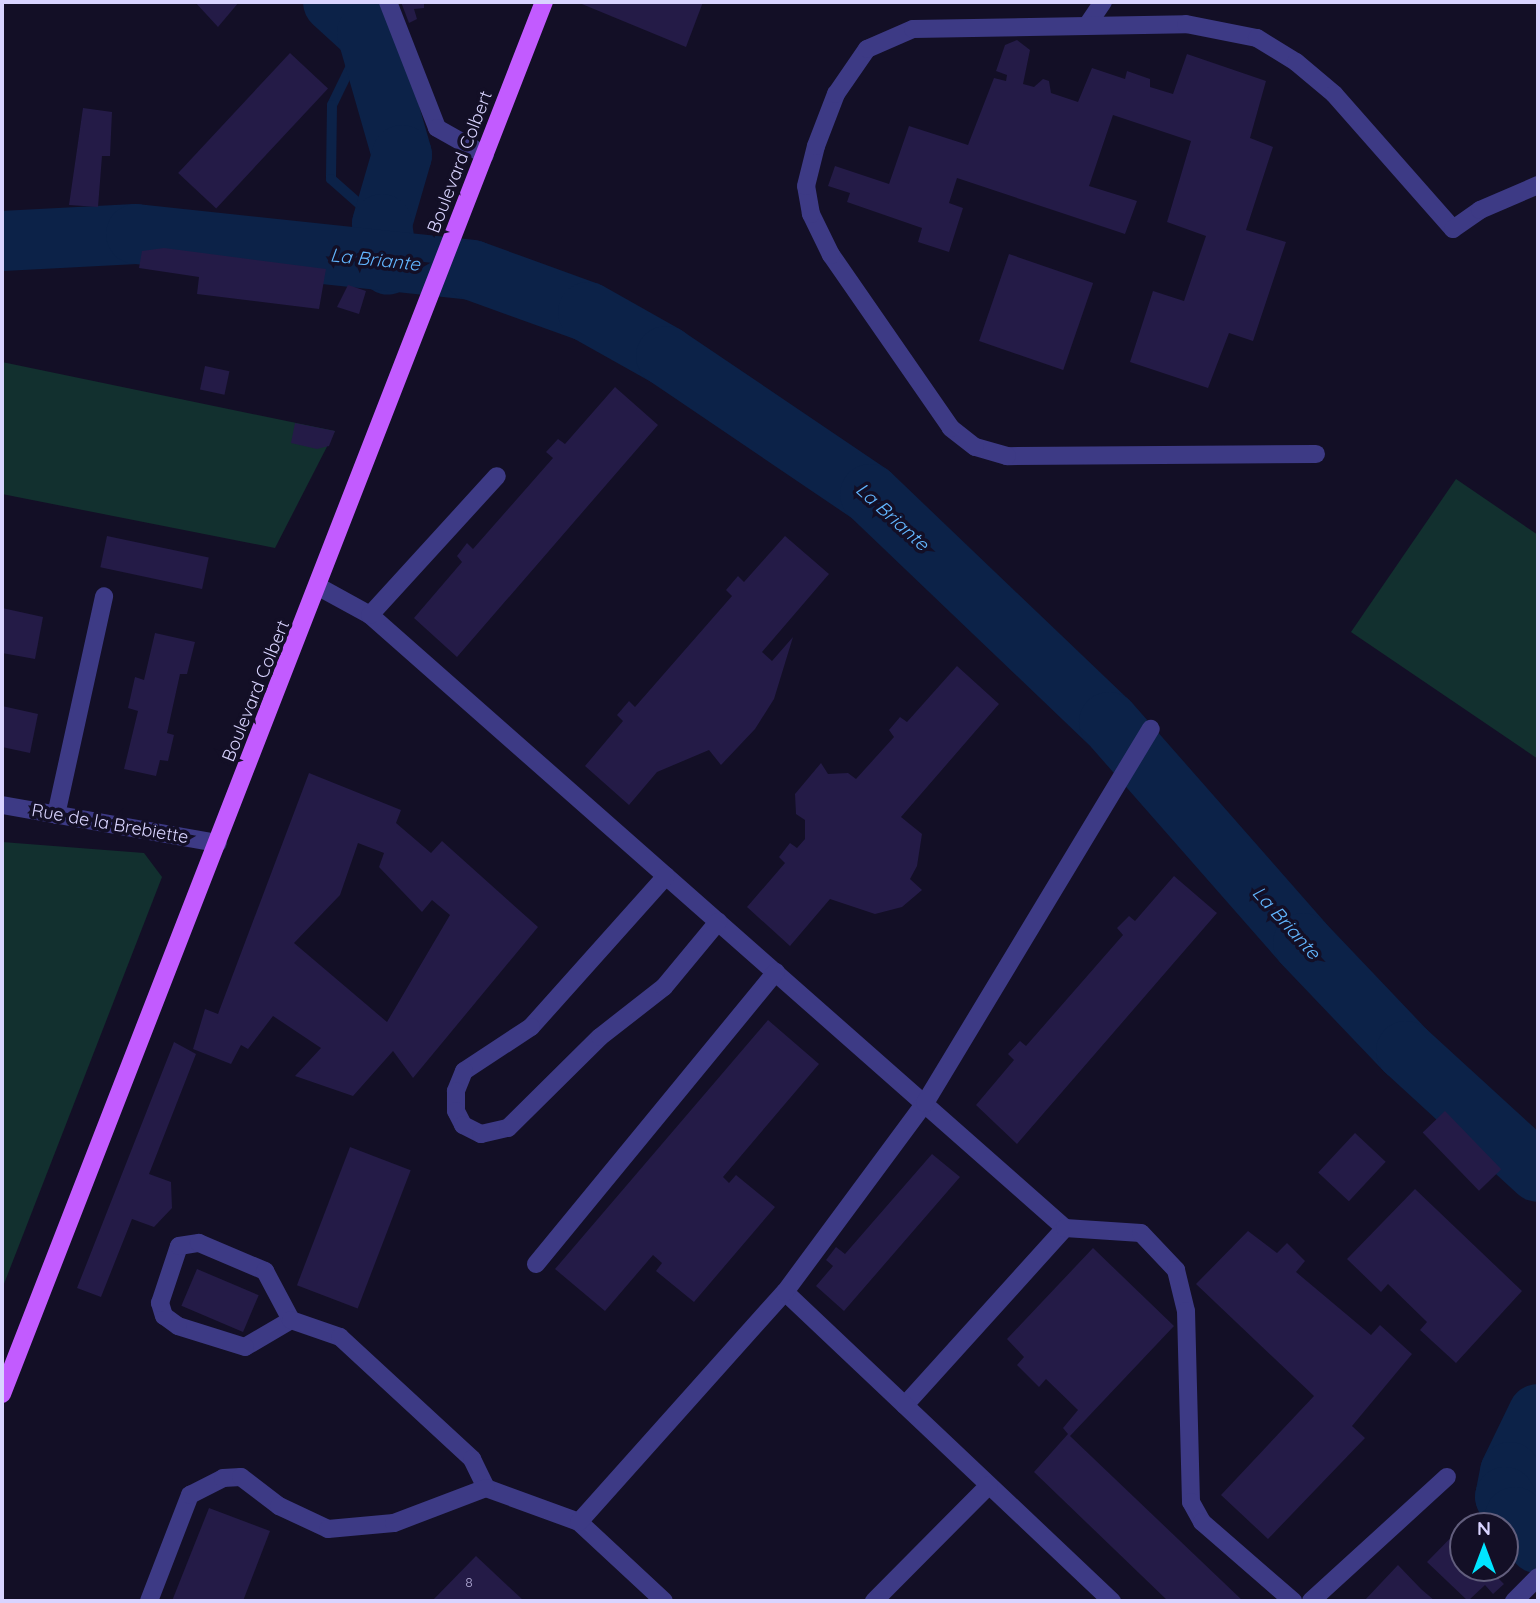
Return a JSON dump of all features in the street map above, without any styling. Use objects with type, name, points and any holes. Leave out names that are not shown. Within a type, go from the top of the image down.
[{"type":"main road","name":"Boulevard Colbert","points":[[2,1394],[319,587],[544,2]]},
{"type":"street","points":[[388,2],[437,128],[485,155]]},
{"type":"street","points":[[1088,24],[1103,2]]},
{"type":"street","points":[[1316,454],[1043,458],[1007,456],[975,447],[951,428],[831,255],[811,215],[806,186],[836,94],[867,49],[913,29],[1088,24],[1186,24],[1257,38],[1296,62],[1334,94],[1452,229],[1480,210],[1538,185]]},
{"type":"street","points":[[370,615],[497,476]]},
{"type":"street","points":[[319,587],[370,615],[1065,1228],[1141,1233],[1176,1269],[1186,1311],[1192,1502],[1202,1522],[1293,1601]]},
{"type":"street","points":[[56,815],[104,596]]},
{"type":"street","points":[[579,1522],[785,1292],[925,1103],[1151,729]]},
{"type":"street","name":"Rue de la Brebiette","points":[[2,805],[218,843]]},
{"type":"street","points":[[666,876],[531,1027],[464,1071],[456,1091],[456,1111],[464,1125],[481,1134],[508,1128],[600,1037],[664,987],[718,922]]},
{"type":"street","points":[[536,1264],[776,972]]},
{"type":"street","points":[[905,1405],[1065,1228]]},
{"type":"street","points":[[290,1320],[245,1348],[178,1326],[164,1316],[160,1303],[179,1246],[199,1243],[265,1271],[290,1320],[340,1337],[472,1459],[486,1488]]},
{"type":"street","points":[[785,1292],[1112,1601]]},
{"type":"street","points":[[1311,1601],[1447,1476]]},
{"type":"street","points":[[149,1601],[190,1495],[223,1478],[241,1477],[279,1506],[328,1529],[394,1523],[486,1488],[579,1522],[664,1601]]},
{"type":"street","points":[[874,1601],[989,1485]]},
{"type":"street","points":[[1514,1601],[1538,1577]]},
{"type":"green space","points":[[2,362],[335,431],[275,548],[2,494]]},
{"type":"green space","points":[[1456,479],[1538,535],[1538,759],[1351,632]]},
{"type":"green space","points":[[2,842],[144,853],[162,877],[2,1289]]},
{"type":"building","points":[[195,2],[239,2],[218,27]]},
{"type":"building","points":[[401,2],[424,2],[424,8],[414,9],[417,19],[409,23]]},
{"type":"building","points":[[577,2],[703,2],[686,47]]},
{"type":"building","points":[[1017,40],[1030,50],[1023,84],[1034,87],[1043,79],[1049,81],[1051,93],[1078,102],[1092,68],[1125,79],[1127,71],[1150,79],[1150,87],[1173,94],[1187,54],[1266,81],[1250,138],[1273,147],[1246,230],[1286,242],[1253,341],[1229,333],[1208,388],[1130,362],[1153,291],[1184,301],[1206,236],[1167,222],[1191,141],[1113,115],[1089,186],[1137,201],[1125,234],[957,178],[949,203],[963,208],[949,252],[918,242],[922,228],[847,202],[850,193],[828,186],[835,166],[889,184],[909,126],[968,145],[994,78],[1006,81],[1007,75],[996,71],[1005,45]]},
{"type":"building","points":[[290,53],[328,88],[216,208],[178,173]]},
{"type":"building","points":[[83,108],[112,112],[110,156],[102,156],[98,207],[69,205]]},
{"type":"building","points":[[164,248],[326,269],[319,309],[197,294],[199,277],[139,268],[142,251]]},
{"type":"building","points":[[1009,254],[1093,283],[1063,370],[979,341]]},
{"type":"building","points":[[348,285],[366,291],[359,314],[337,307]]},
{"type":"building","points":[[205,366],[229,371],[224,395],[200,389]]},
{"type":"building","points":[[615,387],[658,425],[457,657],[414,618],[462,562],[457,556],[467,543],[473,549],[553,458],[546,452],[558,439],[565,444]]},
{"type":"building","points":[[295,423],[335,431],[329,446],[317,449],[291,443]]},
{"type":"building","points":[[107,536],[209,558],[202,589],[100,567]]},
{"type":"building","points":[[785,536],[829,574],[762,652],[772,661],[793,637],[774,699],[755,729],[721,765],[709,750],[657,772],[629,805],[585,766],[623,721],[617,715],[629,701],[635,707],[732,596],[726,590],[738,576],[744,582]]},
{"type":"building","points":[[2,608],[43,617],[35,659],[2,653]]},
{"type":"building","points":[[155,633],[195,642],[187,674],[180,674],[167,733],[174,735],[168,761],[160,760],[156,776],[124,769],[138,711],[128,708],[135,677],[144,680]]},
{"type":"building","points":[[957,666],[999,704],[901,817],[922,834],[917,866],[910,879],[922,890],[902,907],[875,914],[830,899],[790,946],[747,907],[785,863],[779,857],[790,843],[797,848],[805,839],[805,820],[796,814],[795,794],[821,763],[828,774],[848,773],[856,779],[894,737],[889,730],[900,717],[907,722]]},
{"type":"building","points":[[2,706],[38,714],[30,753],[2,747]]},
{"type":"building","points":[[309,773],[401,810],[396,823],[431,853],[442,841],[538,927],[413,1078],[393,1051],[353,1096],[295,1076],[321,1048],[273,1016],[248,1049],[241,1045],[231,1064],[193,1049],[205,1009],[218,1014]],"holes":[[[358,843],[384,853],[379,867],[422,912],[432,900],[450,915],[387,1022],[294,943],[340,895]]]},
{"type":"building","points":[[1174,876],[1217,913],[1017,1144],[976,1105],[1014,1060],[1008,1054],[1020,1041],[1026,1046],[1123,935],[1117,928],[1129,916],[1135,921]]},
{"type":"building","points":[[768,1020],[819,1064],[723,1177],[729,1183],[736,1175],[775,1207],[694,1302],[656,1271],[662,1263],[653,1255],[605,1311],[555,1269]]},
{"type":"building","points":[[174,1042],[196,1054],[149,1174],[171,1182],[172,1208],[154,1227],[132,1219],[101,1297],[77,1288]]},
{"type":"building","points":[[1445,1111],[1501,1169],[1479,1191],[1423,1133]]},
{"type":"building","points":[[1355,1133],[1386,1162],[1349,1201],[1318,1172]]},
{"type":"building","points":[[350,1147],[411,1170],[358,1308],[297,1285]]},
{"type":"building","points":[[932,1154],[960,1177],[844,1311],[816,1286],[833,1266],[826,1260],[836,1247],[845,1254]]},
{"type":"building","points":[[1415,1189],[1522,1291],[1456,1363],[1420,1330],[1427,1322],[1388,1284],[1381,1292],[1347,1259]]},
{"type":"building","points":[[1248,1231],[1277,1253],[1287,1243],[1305,1261],[1296,1272],[1371,1335],[1380,1325],[1412,1354],[1352,1426],[1365,1438],[1268,1539],[1221,1495],[1314,1396],[1196,1284]]},
{"type":"building","points":[[1093,1248],[1174,1326],[1070,1436],[1243,1601],[1168,1601],[1034,1472],[1068,1434],[1063,1428],[1078,1410],[1046,1379],[1039,1387],[1017,1365],[1024,1357],[1007,1339]]},
{"type":"building","points":[[197,1269],[259,1295],[243,1332],[181,1306]]},
{"type":"building","points":[[209,1508],[270,1531],[243,1601],[172,1601]]},
{"type":"building","points":[[1449,1539],[1449,1582],[1504,1584],[1493,1594],[1485,1585],[1468,1601],[1427,1562]]},
{"type":"building","points":[[476,1556],[524,1601],[432,1601]]},
{"type":"building","points":[[1398,1565],[1421,1589],[1435,1601],[1364,1601]]},
{"type":"waterway","points":[[333,2],[367,33],[402,155],[382,224],[388,265]]},
{"type":"waterway","points":[[367,33],[332,105],[331,179],[382,224]]},
{"type":"waterway","name":"La Briante","points":[[2,241],[136,234],[472,270],[588,312],[666,356],[870,494],[1109,722],[1303,943],[1406,1051],[1538,1172]]},
{"type":"waterway","name":"La Briante","points":[[1538,1414],[1510,1472],[1505,1497],[1515,1517],[1538,1543]]}]
